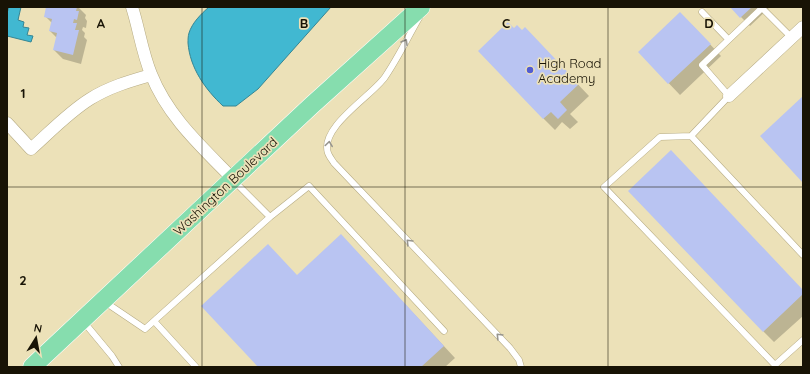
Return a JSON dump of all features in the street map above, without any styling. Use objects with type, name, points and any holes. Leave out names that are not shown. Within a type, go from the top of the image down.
[{"type":"main road","name":"Washington Boulevard","points":[[32,367],[312,105],[421,7]]},
{"type":"street","points":[[133,7],[142,49],[152,75],[172,114],[233,179]]},
{"type":"street","points":[[729,96],[803,27]]},
{"type":"street","points":[[7,123],[31,149],[77,108],[91,98],[127,82],[152,75]]},
{"type":"lane","points":[[425,7],[384,78],[348,112],[336,126],[327,141],[328,152],[334,163],[510,348],[519,360],[521,367]]},
{"type":"lane","points":[[791,38],[762,8],[702,65],[729,96],[692,136],[660,137],[604,187],[775,365],[803,340]]},
{"type":"lane","points":[[702,12],[728,39]]},
{"type":"lane","points":[[692,136],[803,255]]},
{"type":"lane","points":[[233,179],[270,218]]},
{"type":"lane","points":[[103,300],[145,329],[270,218],[309,186],[444,330]]},
{"type":"lane","points":[[82,320],[112,356],[119,367]]},
{"type":"lane","points":[[154,321],[196,367]]},
{"type":"water","points":[[9,7],[21,7],[18,20],[24,22],[23,27],[29,28],[27,35],[33,36],[31,42],[7,36],[7,13]]},
{"type":"water","points":[[209,7],[331,7],[258,89],[236,106],[223,106],[200,78],[189,52],[188,43],[190,29]]},
{"type":"building","points":[[46,7],[77,7],[76,11],[79,11],[77,20],[74,19],[73,23],[77,23],[75,30],[79,30],[73,55],[53,50],[57,33],[49,31],[52,19],[44,17]]},
{"type":"building","points":[[730,7],[752,7],[740,18]]},
{"type":"building","points":[[680,12],[711,44],[668,84],[638,52]]},
{"type":"building","points":[[508,22],[514,28],[517,25],[522,30],[525,27],[579,84],[560,102],[567,110],[558,119],[551,112],[543,119],[478,51]]},
{"type":"building","points":[[803,96],[803,183],[760,136]]},
{"type":"building","points":[[671,150],[803,290],[803,294],[763,332],[628,191]]},
{"type":"building","points":[[341,234],[444,346],[421,367],[258,367],[201,306],[268,244],[297,275]]},
{"type":"place","name":"High Road Academy","points":[[530,70]]}]
